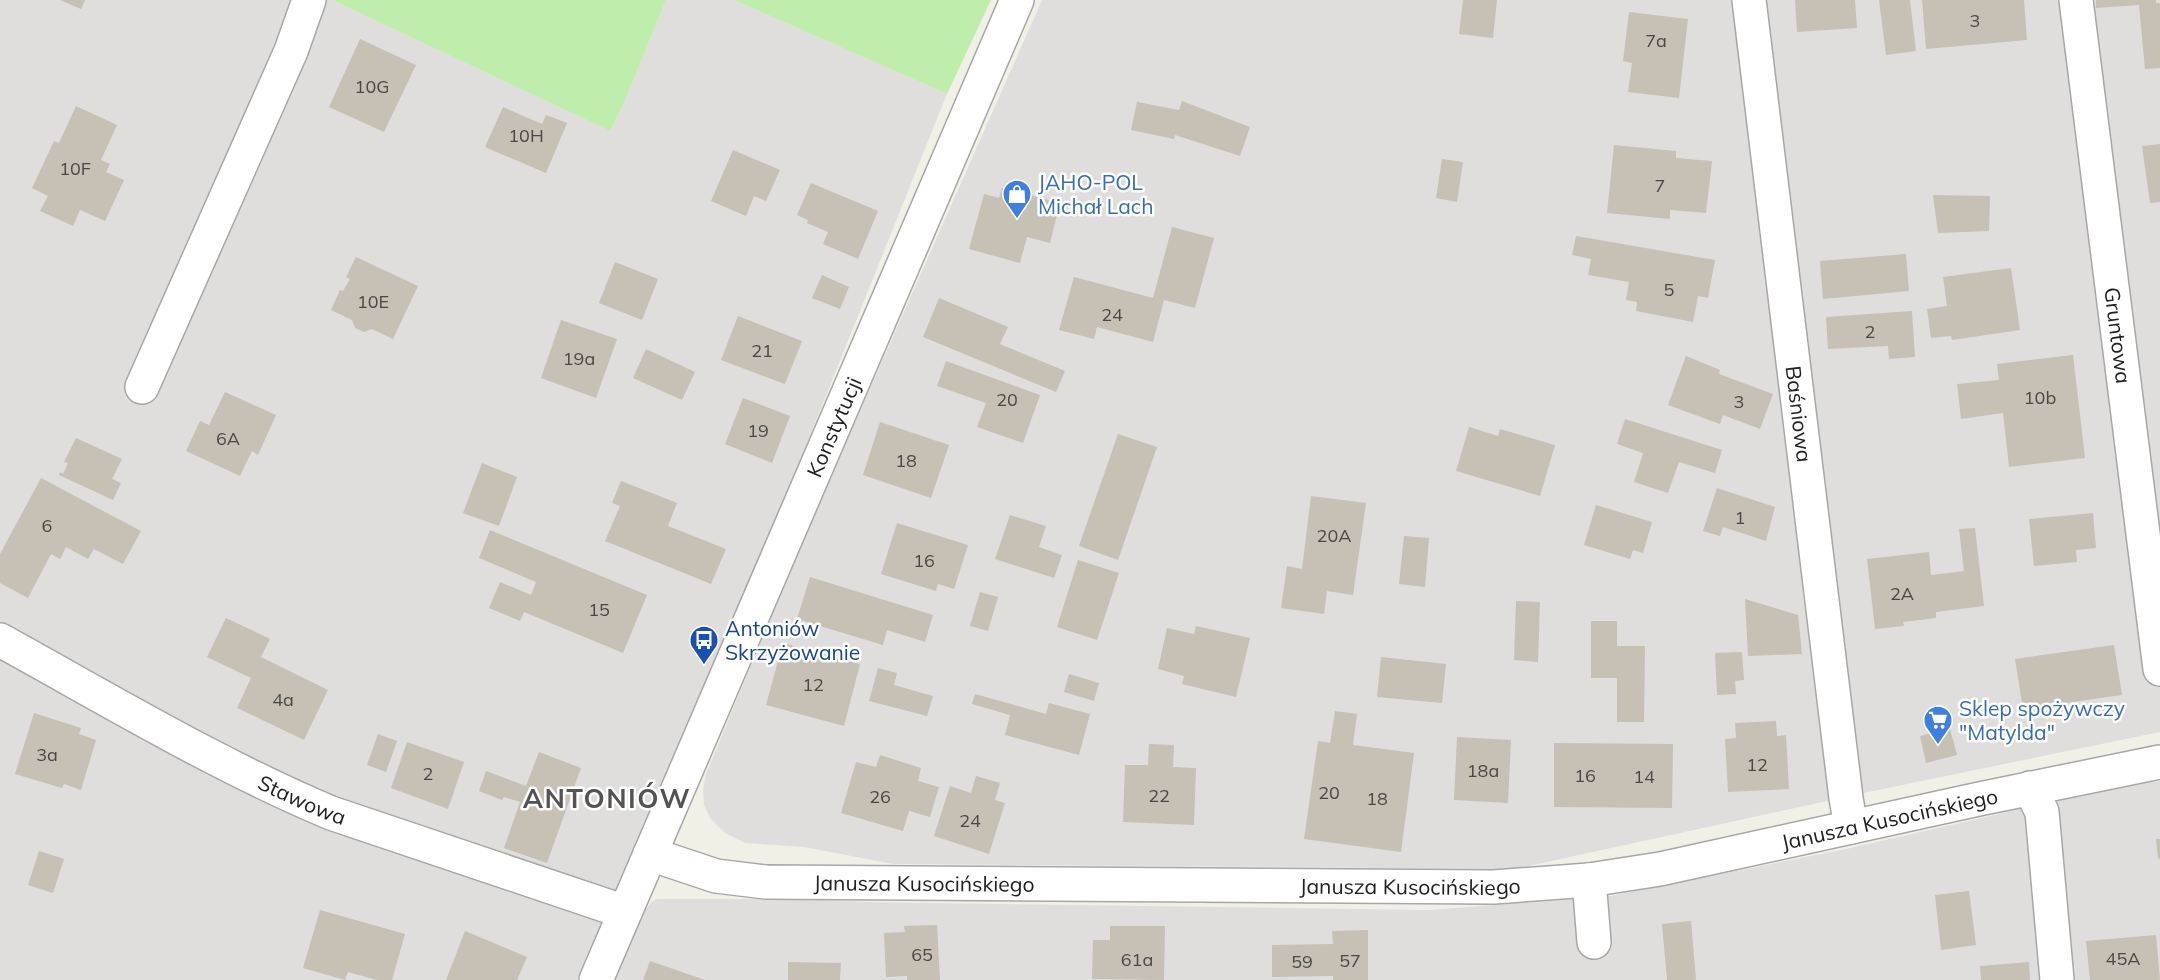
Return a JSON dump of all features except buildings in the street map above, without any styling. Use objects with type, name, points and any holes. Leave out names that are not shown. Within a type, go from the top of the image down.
[{"type":"street","points":[[142,387],[291,51],[309,0]]},
{"type":"street","name":"Konstytucji","points":[[596,980],[1017,0]]},
{"type":"street","name":"Baśniowa","points":[[1749,0],[1844,787],[1851,827]]},
{"type":"street","name":"Gruntowa","points":[[2076,0],[2160,669]]},
{"type":"street","name":"Stawowa","points":[[0,640],[286,794],[331,813],[625,912]]},
{"type":"street","name":"Janusza Kusocińskiego","points":[[650,854],[716,876],[766,882],[1494,887],[1589,880],[1660,869],[2160,762]]},
{"type":"street","points":[[2030,788],[2042,812],[2057,980]]},
{"type":"street","points":[[1589,880],[1594,942]]},
{"type":"shaded area","points":[[0,0],[332,0],[610,131],[666,0],[734,0],[947,94],[785,498],[577,980],[0,980]]},
{"type":"shaded area","points":[[1042,0],[2160,0],[2160,732],[1873,791],[1515,869],[893,864],[804,847],[745,843],[725,833],[710,818],[704,805],[703,790],[706,774],[803,540]]},
{"type":"shaded area","points":[[2160,781],[2160,980],[615,980],[645,910],[657,899],[801,899],[864,902],[1428,910],[1605,897],[1846,849],[2121,786]]},
{"type":"green space","points":[[332,0],[666,0],[624,103],[610,131]]},
{"type":"green space","points":[[734,0],[991,0],[947,94]]},
{"type":"place","name":"JAHO-POL Michał Lach","points":[[1017,220]]},
{"type":"place","name":"Antoniów Skrzyżowanie","points":[[704,666]]},
{"type":"place","name":"Sklep spożywczy \"Matylda\"","points":[[1938,746]]},
{"type":"district","name":"ANTONIÓW","points":[[607,798]]}]
